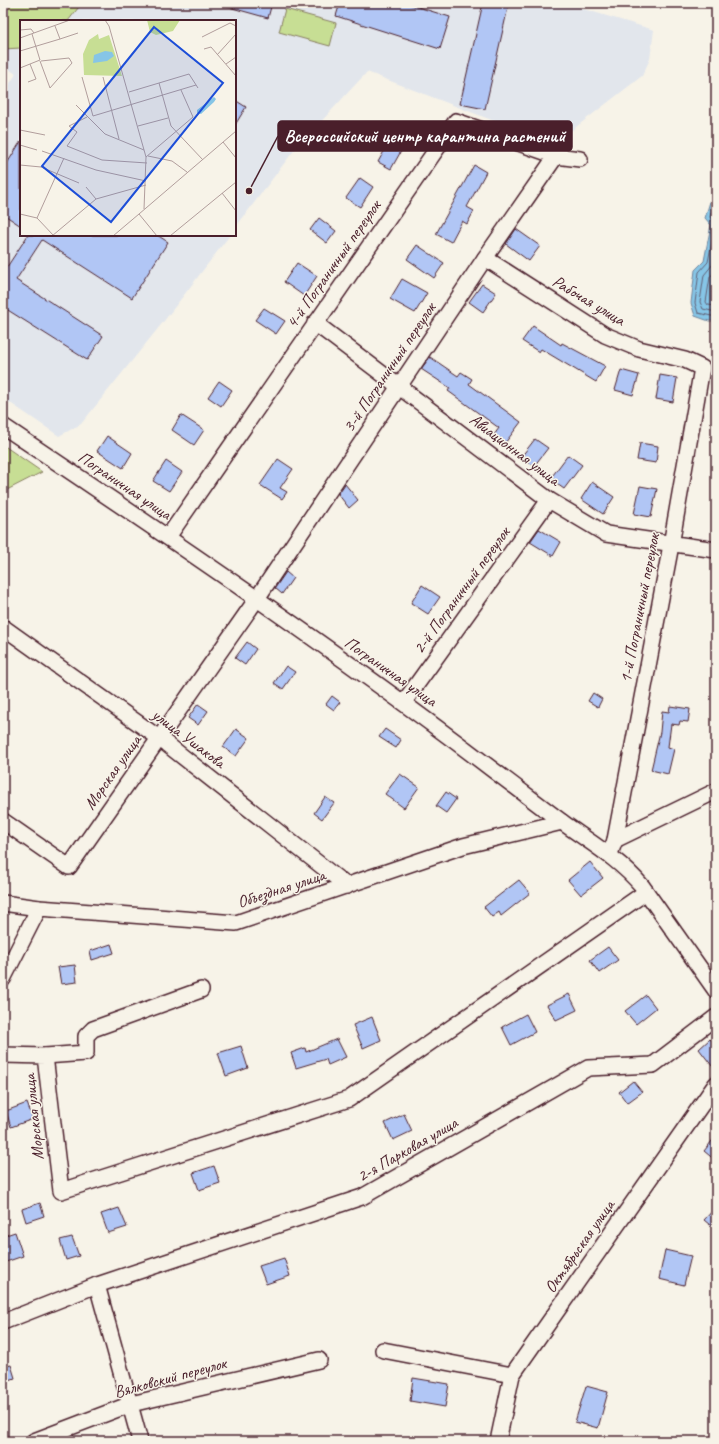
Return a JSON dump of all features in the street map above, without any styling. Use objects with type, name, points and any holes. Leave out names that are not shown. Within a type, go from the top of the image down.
[{"type":"street","name":"4-й Пограничный переулок","points":[[168,537],[456,121],[556,156],[580,160]]},
{"type":"street","name":"3-й Пограничный переулок","points":[[256,600],[485,258],[556,156]]},
{"type":"street","name":"Рабочая улица","points":[[485,258],[605,335],[639,349],[685,360],[702,368]]},
{"type":"street","name":"Авиационная улица","points":[[315,323],[400,385],[549,500],[606,534],[671,545],[716,550]]},
{"type":"street","name":"1-й Пограничный переулок","points":[[610,854],[615,840],[671,545],[702,368]]},
{"type":"street","name":"Пограничная улица","points":[[3,426],[168,537],[256,600],[404,702],[562,822],[610,854],[630,872],[646,892],[716,991]]},
{"type":"street","name":"2-й Пограничный переулок","points":[[404,702],[549,500]]},
{"type":"street","name":"Морская улица","points":[[3,821],[69,868],[256,600]]},
{"type":"street","name":"улица Ушакова","points":[[3,627],[159,738],[347,886]]},
{"type":"street","points":[[615,840],[716,791]]},
{"type":"street","name":"Объездная улица","points":[[3,903],[39,908],[236,923],[463,846],[562,822]]},
{"type":"street","name":"Морская улица","points":[[3,1055],[45,1056],[60,1191],[349,1099],[646,892]]},
{"type":"street","points":[[3,979],[39,908]]},
{"type":"street","points":[[45,1056],[86,1053],[86,1036],[93,1029],[201,990]]},
{"type":"street","name":"2-я Парковая улица","points":[[3,1322],[97,1285],[362,1197],[588,1068],[652,1065],[716,1017]]},
{"type":"street","name":"Октябрьская улица","points":[[498,1441],[512,1375],[716,1084]]},
{"type":"street","points":[[97,1285],[140,1441]]},
{"type":"street","points":[[383,1350],[512,1375]]},
{"type":"street","name":"Вялковский переулок","points":[[34,1441],[131,1404],[319,1360]]},
{"type":"shaded area","points":[[3,3],[580,3],[580,8],[654,30],[650,59],[642,76],[554,144],[367,72],[292,153],[236,227],[236,20],[20,20],[20,236],[229,236],[164,321],[81,424],[59,436],[3,398],[3,94],[16,74],[3,65]]},
{"type":"green space","points":[[3,3],[82,3],[69,20],[20,20],[20,48],[3,49]]},
{"type":"green space","points":[[285,9],[336,23],[330,46],[279,32]]},
{"type":"green space","points":[[3,445],[42,472],[3,492]]},
{"type":"water","points":[[716,182],[716,321],[709,321],[695,316],[691,303],[695,270],[704,261],[711,225],[705,218]]},
{"type":"building","points":[[226,3],[272,3],[268,18],[225,6]]},
{"type":"building","points":[[340,3],[405,3],[450,17],[440,49],[336,16]]},
{"type":"building","points":[[483,3],[509,3],[485,109],[460,104]]},
{"type":"building","points":[[236,101],[246,107],[236,123]]},
{"type":"building","points":[[387,124],[409,137],[391,169],[378,162],[387,146],[378,141]]},
{"type":"building","points":[[20,143],[20,225],[3,214],[3,170]]},
{"type":"building","points":[[474,165],[486,172],[467,207],[474,211],[467,224],[462,221],[451,242],[436,234]]},
{"type":"building","points":[[360,178],[373,187],[360,207],[346,198]]},
{"type":"building","points":[[319,218],[336,231],[327,243],[310,230]]},
{"type":"building","points":[[516,229],[540,246],[529,261],[506,244]]},
{"type":"building","points":[[27,236],[159,236],[168,242],[132,298],[42,240],[16,280],[103,336],[87,360],[3,307],[3,273]]},
{"type":"building","points":[[417,245],[444,263],[434,278],[407,259]]},
{"type":"building","points":[[297,263],[317,276],[304,296],[284,282]]},
{"type":"building","points":[[402,279],[427,293],[415,313],[390,299]]},
{"type":"building","points":[[482,284],[496,293],[483,312],[469,302]]},
{"type":"building","points":[[264,308],[285,321],[276,334],[255,320]]},
{"type":"building","points":[[533,326],[561,345],[562,343],[605,366],[596,382],[541,349],[539,352],[522,341]]},
{"type":"building","points":[[430,357],[458,376],[461,372],[472,379],[469,384],[521,422],[505,443],[494,435],[499,428],[448,391],[450,388],[421,369]]},
{"type":"building","points":[[621,370],[639,375],[633,395],[615,390]]},
{"type":"building","points":[[660,375],[677,378],[673,402],[656,399]]},
{"type":"building","points":[[219,381],[232,390],[221,406],[208,397]]},
{"type":"building","points":[[181,415],[204,430],[194,445],[172,430]]},
{"type":"building","points":[[107,436],[132,453],[123,468],[97,451]]},
{"type":"building","points":[[535,439],[548,448],[534,466],[521,457]]},
{"type":"building","points":[[640,443],[658,446],[656,463],[637,460]]},
{"type":"building","points":[[568,455],[582,465],[564,489],[550,479]]},
{"type":"building","points":[[278,459],[293,469],[280,488],[287,492],[282,499],[260,485]]},
{"type":"building","points":[[166,461],[182,472],[169,491],[153,481]]},
{"type":"building","points":[[592,482],[614,497],[603,514],[581,499]]},
{"type":"building","points":[[345,484],[358,500],[349,508],[338,494]]},
{"type":"building","points":[[640,486],[657,489],[651,517],[634,514]]},
{"type":"building","points":[[539,529],[561,542],[553,556],[530,542]]},
{"type":"building","points":[[286,572],[293,578],[282,594],[275,588]]},
{"type":"building","points":[[422,585],[440,597],[428,614],[411,603]]},
{"type":"building","points":[[247,642],[256,649],[245,665],[235,658]]},
{"type":"building","points":[[286,666],[295,672],[283,689],[274,683]]},
{"type":"building","points":[[593,693],[602,699],[598,707],[588,701]]},
{"type":"building","points":[[332,696],[340,702],[334,710],[326,704]]},
{"type":"building","points":[[198,704],[208,711],[198,725],[188,718]]},
{"type":"building","points":[[670,706],[690,709],[688,722],[680,721],[679,725],[671,724],[668,747],[674,749],[668,774],[651,770],[660,732],[662,711],[669,712]]},
{"type":"building","points":[[236,729],[249,738],[236,756],[223,747]]},
{"type":"building","points":[[385,729],[401,740],[396,748],[379,737]]},
{"type":"building","points":[[400,774],[419,787],[404,808],[385,794]]},
{"type":"building","points":[[446,792],[456,799],[446,813],[436,806]]},
{"type":"building","points":[[325,797],[334,803],[322,819],[314,813]]},
{"type":"building","points":[[590,862],[603,878],[581,895],[568,880]]},
{"type":"building","points":[[519,880],[530,893],[501,916],[499,912],[492,917],[484,907]]},
{"type":"building","points":[[111,944],[114,953],[92,960],[90,951]]},
{"type":"building","points":[[608,947],[618,960],[599,973],[590,960]]},
{"type":"building","points":[[75,965],[77,982],[61,984],[58,967]]},
{"type":"building","points":[[569,994],[577,1010],[556,1020],[547,1005]]},
{"type":"building","points":[[646,995],[656,1008],[636,1024],[625,1011]]},
{"type":"building","points":[[526,1014],[535,1032],[511,1045],[502,1027]]},
{"type":"building","points":[[372,1017],[381,1040],[363,1048],[353,1025]]},
{"type":"building","points":[[337,1039],[346,1057],[328,1065],[326,1059],[296,1068],[291,1053],[305,1048],[306,1052]]},
{"type":"building","points":[[710,1039],[716,1045],[716,1071],[699,1049]]},
{"type":"building","points":[[241,1046],[248,1068],[226,1076],[218,1053]]},
{"type":"building","points":[[633,1081],[642,1092],[627,1103],[619,1092]]},
{"type":"building","points":[[27,1103],[33,1119],[11,1127],[6,1111]]},
{"type":"building","points":[[404,1114],[412,1131],[393,1140],[385,1123]]},
{"type":"building","points":[[716,1136],[716,1161],[704,1151]]},
{"type":"building","points":[[214,1166],[220,1183],[199,1190],[193,1173]]},
{"type":"building","points":[[40,1203],[44,1216],[26,1222],[22,1209]]},
{"type":"building","points":[[716,1207],[716,1230],[704,1220]]},
{"type":"building","points":[[119,1208],[127,1227],[108,1233],[101,1214]]},
{"type":"building","points":[[15,1232],[23,1256],[3,1263],[3,1236]]},
{"type":"building","points":[[72,1237],[79,1256],[66,1260],[60,1240]]},
{"type":"building","points":[[665,1250],[691,1256],[684,1285],[659,1279]]},
{"type":"building","points":[[284,1258],[290,1276],[266,1284],[259,1266]]},
{"type":"building","points":[[11,1365],[15,1378],[3,1382],[3,1367]]},
{"type":"building","points":[[413,1378],[449,1384],[445,1407],[410,1401]]},
{"type":"building","points":[[586,1386],[608,1392],[598,1428],[575,1422]]},
{"type":"place","name":"Всероссийский центр карантина растений","points":[[249,191]]}]
